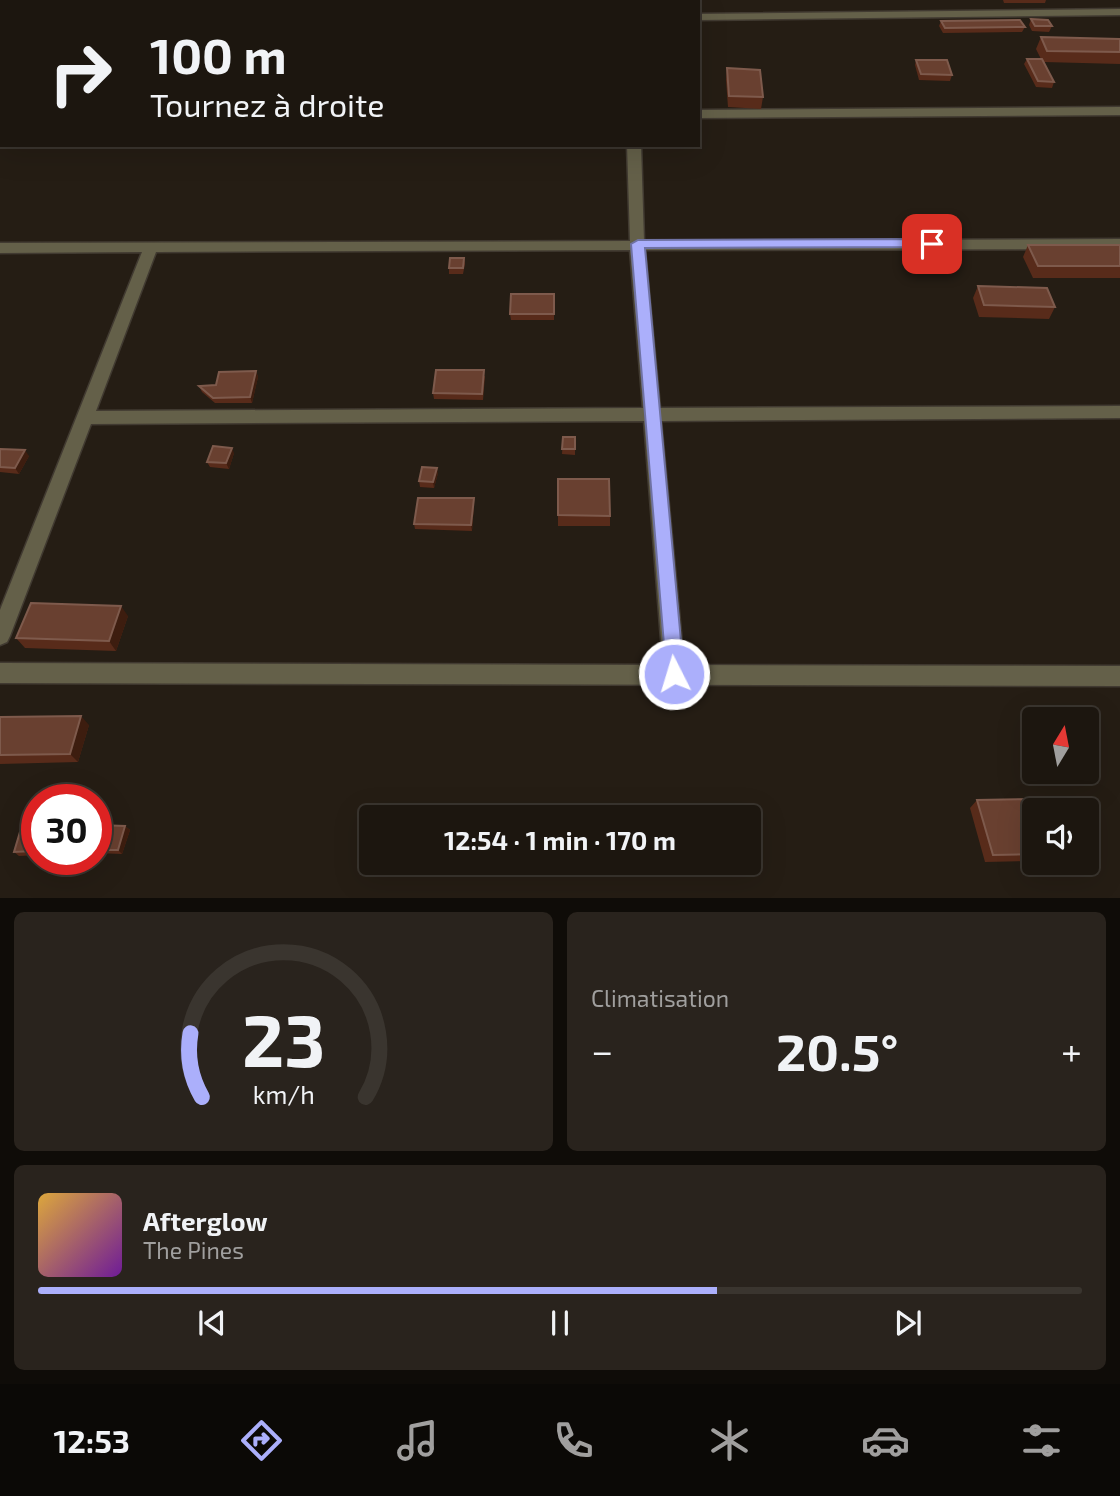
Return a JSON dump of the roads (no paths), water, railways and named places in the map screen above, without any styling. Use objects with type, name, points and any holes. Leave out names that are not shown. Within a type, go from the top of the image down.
[{"type":"street","points":[[700,17],[1120,12]]},
{"type":"street","points":[[700,114],[1120,111]]},
{"type":"street","points":[[634,147],[638,244],[674,674]]},
{"type":"street","points":[[0,248],[1120,244]]},
{"type":"street","points":[[0,636],[151,247]]},
{"type":"street","points":[[85,418],[1120,412]]},
{"type":"street","points":[[0,673],[1120,676]]}]
